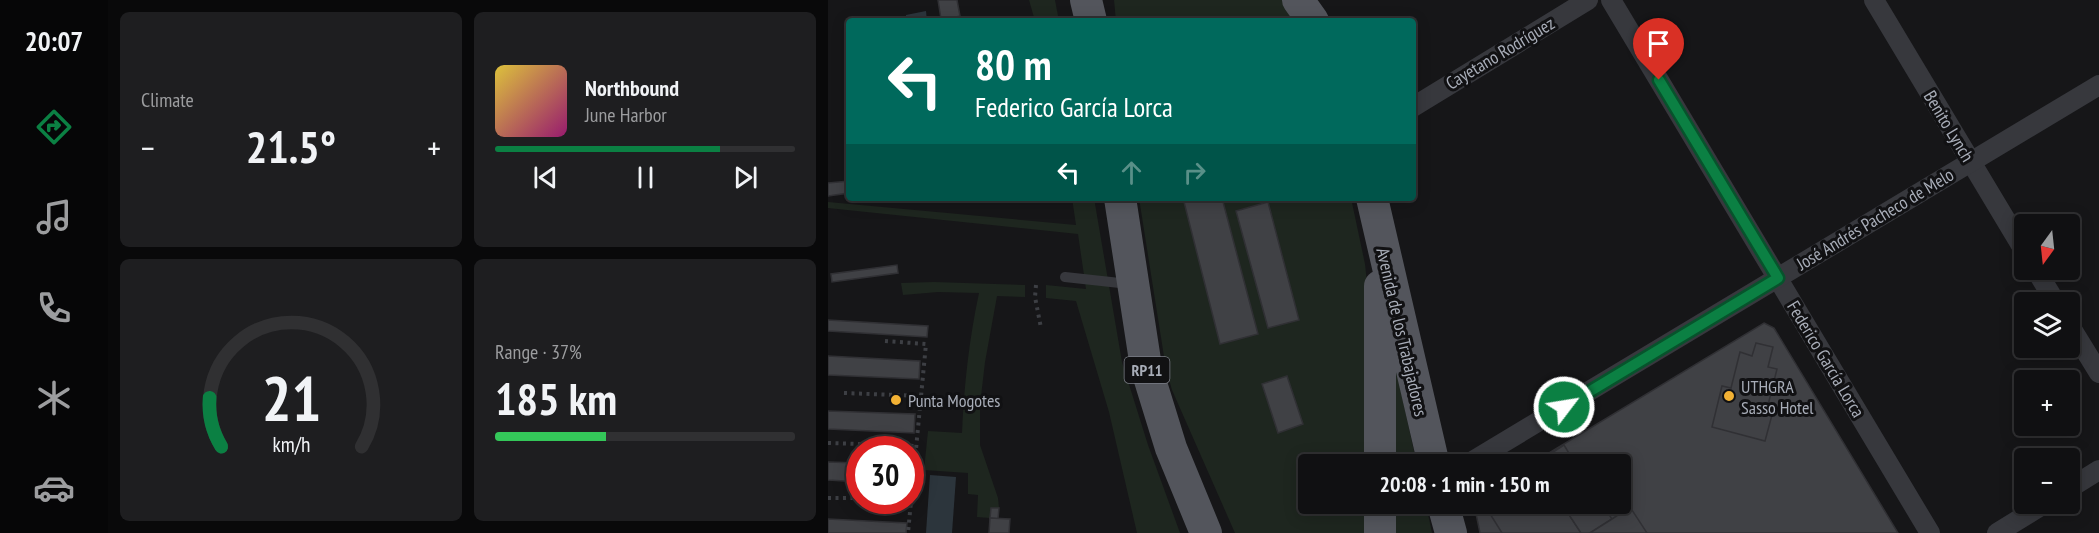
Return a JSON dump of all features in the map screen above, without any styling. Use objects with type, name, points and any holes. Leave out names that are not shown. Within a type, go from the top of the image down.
[{"type":"main road","points":[[1086,0],[1090,18]]},
{"type":"main road","points":[[1102,18],[1103,0]]},
{"type":"main road","points":[[1298,0],[1311,18]]},
{"type":"main road","points":[[1311,0],[1318,18]]},
{"type":"main road","name":"RP11","points":[[1120,201],[1146,367],[1184,481],[1206,533]]},
{"type":"main road","name":"Avenida de los Trabajadores","points":[[1373,201],[1431,454]]},
{"type":"main road","points":[[1380,238],[1380,454]]},
{"type":"main road","points":[[1380,514],[1380,533]]},
{"type":"main road","points":[[1446,514],[1451,533]]},
{"type":"street","name":"Cayetano Rodríguez","points":[[1416,104],[1588,0]]},
{"type":"street","name":"Federico García Lorca","points":[[1611,0],[1930,533]]},
{"type":"street","name":"Benito Lynch","points":[[1874,0],[2014,234]]},
{"type":"street","name":"José Andrés Pacheco de Melo","points":[[1484,454],[2099,85]]},
{"type":"street","points":[[2080,342],[2099,373]]},
{"type":"street","points":[[2080,482],[2099,470]]},
{"type":"street","points":[[1184,481],[1196,533]]},
{"type":"street","points":[[1997,533],[2028,514]]},
{"type":"lane","points":[[1065,277],[1133,285]]},
{"type":"path","points":[[1036,285],[1035,297],[1041,328]]},
{"type":"path","points":[[885,341],[926,344],[917,436]]},
{"type":"path","points":[[844,393],[921,396]]},
{"type":"path","points":[[828,443],[846,444]]},
{"type":"path","points":[[828,498],[846,498]]},
{"type":"path","points":[[908,533],[910,514]]},
{"type":"shaded area","points":[[1029,0],[1055,0],[1058,18],[1034,18]]},
{"type":"shaded area","points":[[1114,0],[1285,0],[1296,18],[1116,18]]},
{"type":"shaded area","points":[[926,11],[927,18],[906,18],[906,15]]},
{"type":"shaded area","points":[[1072,201],[1095,201],[1122,362],[1148,445],[1180,533],[1137,533],[1109,412],[1076,301],[1046,298],[1046,285],[1086,289],[1078,234],[828,208],[828,202],[1076,225]]},
{"type":"shaded area","points":[[1139,201],[1352,201],[1365,264],[1368,292],[1370,454],[1298,454],[1298,514],[1370,514],[1370,533],[1235,533],[1172,390],[1166,369]]},
{"type":"shaded area","points":[[901,283],[1025,285],[1025,297],[997,296],[985,362],[980,405],[980,445],[998,498],[999,508],[991,508],[990,518],[977,517],[978,495],[968,494],[968,473],[924,470],[928,431],[962,433],[967,363],[979,293],[938,292],[903,295]]},
{"type":"shaded area","points":[[1393,355],[1415,454],[1389,454]]},
{"type":"shaded area","points":[[930,475],[956,477],[952,533],[926,533]]},
{"type":"shaded area","points":[[1390,514],[1428,514],[1432,533],[1391,533]]},
{"type":"building","points":[[938,0],[957,0],[960,16],[941,18]]},
{"type":"building","points":[[846,181],[846,193],[828,196],[828,183]]},
{"type":"building","points":[[1184,201],[1223,201],[1258,334],[1220,344]]},
{"type":"building","points":[[1268,202],[1299,320],[1268,328],[1236,211]]},
{"type":"building","points":[[897,265],[898,273],[832,282],[831,274]]},
{"type":"building","points":[[828,320],[928,326],[927,337],[828,331]]},
{"type":"building","name":"UTHGRA Sasso Hotel","points":[[1764,323],[1774,328],[1898,533],[1480,533],[1476,514],[1631,514],[1631,454],[1547,454]]},
{"type":"building","points":[[1756,343],[1773,347],[1768,367],[1777,369],[1766,413],[1772,415],[1765,441],[1712,427],[1722,386],[1731,388],[1740,352],[1752,356]]},
{"type":"building","points":[[828,356],[920,361],[919,379],[828,375]]},
{"type":"building","points":[[1287,376],[1303,424],[1278,433],[1262,384]]},
{"type":"building","points":[[828,411],[915,414],[914,433],[828,429]]},
{"type":"building","points":[[1564,445],[1569,454],[1550,454]]},
{"type":"building","points":[[828,462],[846,463],[846,481],[828,480]]},
{"type":"building","points":[[991,508],[999,508],[998,519],[990,518]]},
{"type":"building","points":[[1631,509],[1647,533],[1590,533],[1620,514],[1631,514]]},
{"type":"building","points":[[1490,514],[1569,514],[1581,533],[1502,533]]},
{"type":"building","points":[[1569,514],[1609,514],[1612,519],[1590,533],[1581,533]]},
{"type":"building","points":[[990,518],[1010,519],[1009,533],[989,533]]},
{"type":"building","points":[[828,519],[907,523],[906,533],[828,533]]},
{"type":"place","name":"UTHGRA Sasso Hotel","points":[[1729,396]]},
{"type":"place","name":"Punta Mogotes","points":[[896,400]]},
{"type":"route","points":[[1564,407],[1778,278],[1659,80]]}]
